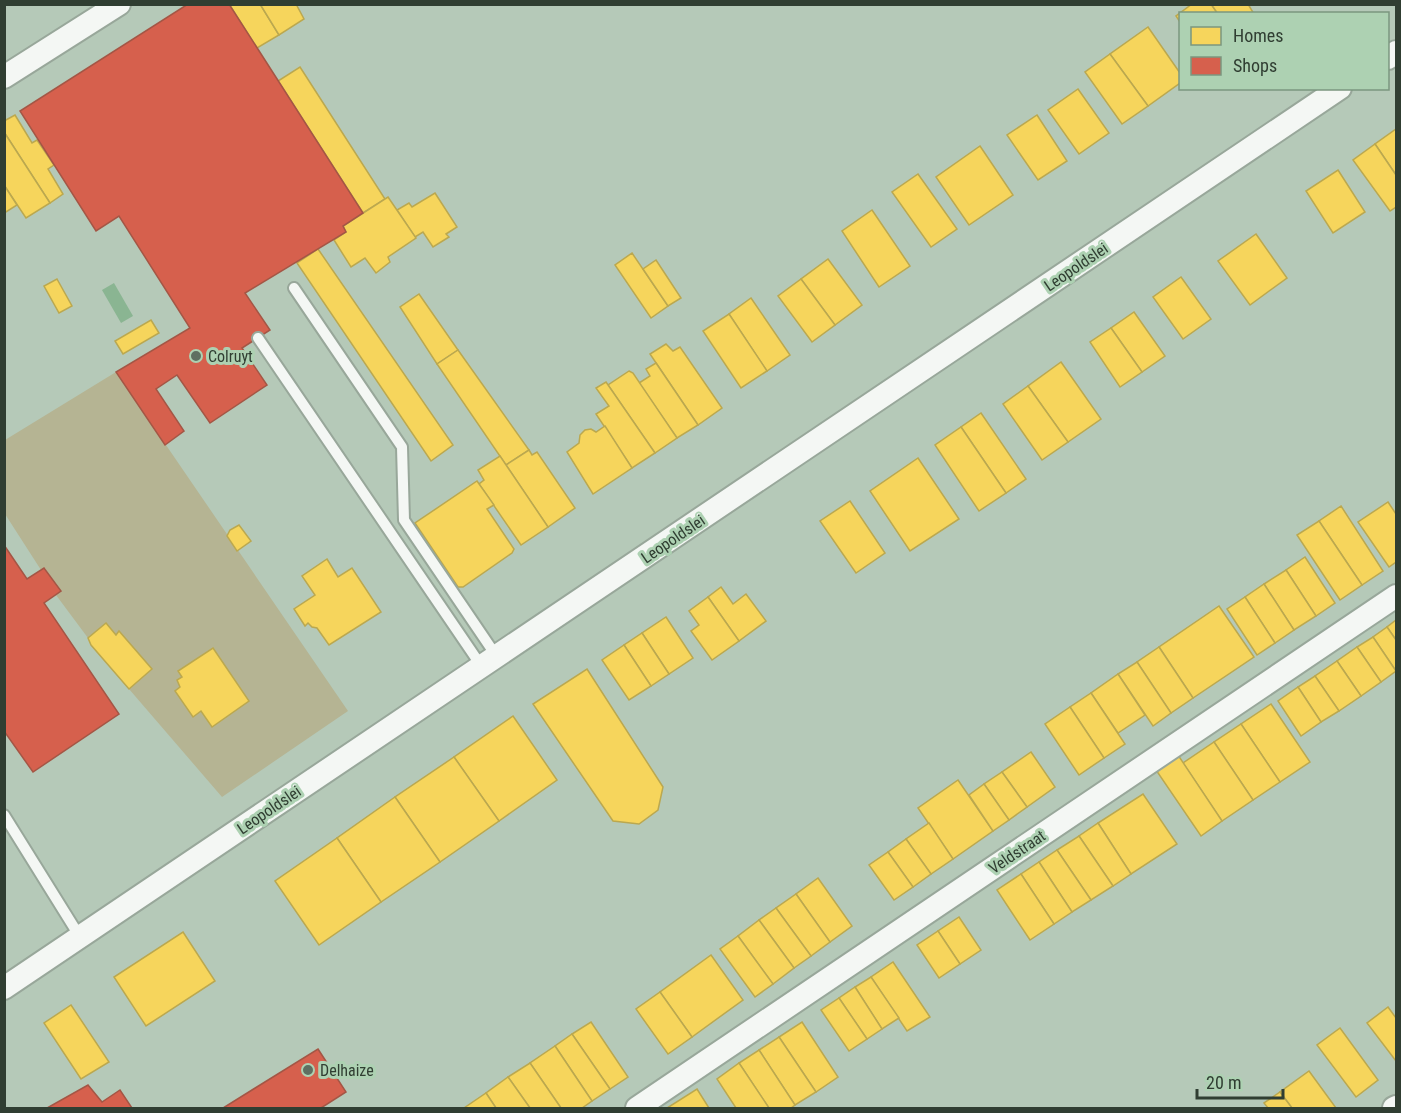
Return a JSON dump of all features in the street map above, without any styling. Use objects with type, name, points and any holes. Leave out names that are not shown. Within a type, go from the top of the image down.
[{"type":"street","points":[[4,77],[119,4]]},
{"type":"street","name":"Leopoldslei","points":[[4,988],[1337,90]]},
{"type":"street","name":"Veldstraat","points":[[636,1108],[1396,596]]},
{"type":"lane","points":[[294,288],[402,447],[404,520],[490,662]]},
{"type":"lane","points":[[258,338],[490,662]]},
{"type":"lane","points":[[4,815],[80,937]]},
{"type":"shaded area","points":[[114,283],[133,316],[121,323],[102,290]]},
{"type":"shaded area","points":[[116,372],[348,711],[222,797],[129,689],[151,668],[119,632],[116,635],[106,623],[88,638],[56,595],[60,591],[45,568],[41,570],[5,514],[5,440]]},
{"type":"building: Homes","points":[[229,4],[260,4],[279,35],[257,48]]},
{"type":"building: Homes","points":[[260,4],[296,4],[304,19],[279,35]]},
{"type":"building: Homes","points":[[1192,4],[1211,4],[1217,12],[1181,12]]},
{"type":"building: Homes","points":[[1211,4],[1248,4],[1253,12],[1217,12]]},
{"type":"building: Homes","points":[[1148,27],[1179,72],[1179,84],[1148,106],[1110,54]]},
{"type":"building: Homes","points":[[1110,54],[1148,106],[1122,124],[1085,72]]},
{"type":"building: Homes","points":[[300,67],[385,199],[363,213],[278,81]]},
{"type":"building: Homes","points":[[1078,89],[1109,133],[1079,154],[1048,110]]},
{"type":"building: Homes","points":[[15,115],[32,143],[37,140],[54,165],[48,169],[63,194],[50,203],[4,132],[4,121]]},
{"type":"building: Homes","points":[[1037,115],[1067,161],[1038,180],[1007,135]]},
{"type":"building: Homes","points":[[1396,129],[1396,175],[1375,144]]},
{"type":"building: Homes","points":[[4,132],[50,203],[26,218],[4,185]]},
{"type":"building: Homes","points":[[1375,144],[1396,175],[1396,207],[1390,211],[1353,160]]},
{"type":"building: Homes","points":[[980,146],[1013,195],[969,225],[936,177]]},
{"type":"building: Homes","points":[[1338,170],[1365,212],[1333,233],[1306,191]]},
{"type":"building: Homes","points":[[918,174],[957,229],[931,247],[892,192]]},
{"type":"building: Homes","points":[[4,185],[17,205],[6,212],[4,209]]},
{"type":"building: Homes","points":[[435,193],[457,227],[446,234],[449,237],[433,247],[423,232],[415,237],[397,210],[409,203],[412,207]]},
{"type":"building: Homes","points":[[388,197],[416,238],[388,257],[390,262],[376,273],[365,258],[351,267],[334,240],[346,232],[343,226]]},
{"type":"building: Homes","points":[[872,210],[910,266],[879,287],[842,231]]},
{"type":"building: Homes","points":[[1256,234],[1287,278],[1250,305],[1218,261]]},
{"type":"building: Homes","points":[[318,249],[453,445],[431,461],[297,263]]},
{"type":"building: Homes","points":[[632,253],[668,306],[651,318],[615,265]]},
{"type":"building: Homes","points":[[828,259],[862,305],[835,325],[801,279]]},
{"type":"building: Homes","points":[[656,260],[681,298],[668,306],[643,269]]},
{"type":"building: Homes","points":[[1181,277],[1211,319],[1183,339],[1153,297]]},
{"type":"building: Homes","points":[[57,279],[72,306],[59,313],[44,286]]},
{"type":"building: Homes","points":[[801,279],[835,325],[812,342],[778,296]]},
{"type":"building: Homes","points":[[419,294],[458,350],[437,364],[400,307]]},
{"type":"building: Homes","points":[[751,298],[790,355],[767,371],[729,314]]},
{"type":"building: Homes","points":[[1134,312],[1165,356],[1142,372],[1111,328]]},
{"type":"building: Homes","points":[[729,314],[767,371],[741,388],[703,331]]},
{"type":"building: Homes","points":[[151,320],[159,333],[123,354],[115,341]]},
{"type":"building: Homes","points":[[1111,328],[1142,372],[1120,387],[1090,342]]},
{"type":"building: Homes","points":[[666,344],[673,351],[680,347],[722,408],[698,425],[650,354]]},
{"type":"building: Homes","points":[[458,350],[529,450],[506,465],[437,364]]},
{"type":"building: Homes","points":[[1061,362],[1101,419],[1068,442],[1028,386]]},
{"type":"building: Homes","points":[[656,363],[698,425],[677,438],[639,383],[650,376],[646,369]]},
{"type":"building: Homes","points":[[629,371],[633,373],[677,438],[655,453],[608,385]]},
{"type":"building: Homes","points":[[606,382],[655,453],[632,468],[596,414],[609,406],[596,388]]},
{"type":"building: Homes","points":[[1028,386],[1068,442],[1042,460],[1003,404]]},
{"type":"building: Homes","points":[[981,413],[1026,479],[1006,493],[961,427]]},
{"type":"building: Homes","points":[[605,426],[632,468],[593,494],[567,452],[579,443],[580,435],[585,430],[591,429],[596,432]]},
{"type":"building: Homes","points":[[961,427],[1006,493],[979,511],[935,445]]},
{"type":"building: Homes","points":[[529,450],[532,455],[537,452],[575,508],[548,527],[506,465]]},
{"type":"building: Homes","points":[[500,456],[548,527],[521,545],[479,484],[484,480],[478,470]]},
{"type":"building: Homes","points":[[918,458],[959,519],[910,551],[870,491]]},
{"type":"building: Homes","points":[[477,481],[494,505],[487,509],[514,549],[512,553],[463,587],[458,587],[415,523]]},
{"type":"building: Homes","points":[[850,501],[885,553],[856,573],[820,521]]},
{"type":"building: Homes","points":[[1388,502],[1396,514],[1396,562],[1389,567],[1358,522]]},
{"type":"building: Homes","points":[[1341,506],[1383,571],[1362,585],[1319,521]]},
{"type":"building: Homes","points":[[1319,521],[1362,585],[1340,600],[1297,535]]},
{"type":"building: Homes","points":[[239,525],[251,541],[237,551],[227,536],[230,530]]},
{"type":"building: Homes","points":[[1305,557],[1335,603],[1316,616],[1286,570]]},
{"type":"building: Homes","points":[[327,559],[338,577],[352,568],[381,612],[329,645],[317,628],[308,623],[305,626],[294,609],[315,595],[302,576]]},
{"type":"building: Homes","points":[[1286,570],[1316,616],[1294,630],[1264,584]]},
{"type":"building: Homes","points":[[1264,584],[1294,630],[1275,643],[1245,597]]},
{"type":"building: Homes","points":[[721,587],[733,604],[746,594],[766,621],[739,641],[708,597]]},
{"type":"building: Homes","points":[[708,597],[739,641],[712,660],[691,631],[699,625],[689,611]]},
{"type":"building: Homes","points":[[1245,597],[1275,643],[1257,655],[1227,609]]},
{"type":"building: Homes","points":[[1219,606],[1254,657],[1193,698],[1159,647]]},
{"type":"building: Homes","points":[[666,617],[693,658],[669,674],[642,633]]},
{"type":"building: Homes","points":[[1396,620],[1396,640],[1387,627]]},
{"type":"building: Homes","points":[[106,623],[116,635],[119,631],[152,669],[129,689],[91,645],[88,638]]},
{"type":"building: Homes","points":[[1387,627],[1396,640],[1396,671],[1373,637]]},
{"type":"building: Homes","points":[[642,633],[669,674],[651,686],[624,645]]},
{"type":"building: Homes","points":[[1373,637],[1396,671],[1381,682],[1357,647]]},
{"type":"building: Homes","points":[[624,645],[651,686],[629,700],[602,660]]},
{"type":"building: Homes","points":[[1159,647],[1193,698],[1171,713],[1137,662]]},
{"type":"building: Homes","points":[[1357,647],[1381,682],[1361,696],[1337,661]]},
{"type":"building: Homes","points":[[213,648],[249,701],[212,727],[201,711],[193,717],[175,691],[180,687],[177,680],[182,677],[178,671]]},
{"type":"building: Homes","points":[[1337,661],[1361,696],[1339,711],[1315,676]]},
{"type":"building: Homes","points":[[1137,662],[1171,713],[1153,726],[1118,674]]},
{"type":"building: Homes","points":[[587,669],[663,787],[658,810],[639,824],[613,821],[533,704]]},
{"type":"building: Homes","points":[[1118,674],[1145,715],[1118,733],[1091,693]]},
{"type":"building: Homes","points":[[1315,676],[1339,711],[1321,722],[1298,687]]},
{"type":"building: Homes","points":[[1298,687],[1321,722],[1301,736],[1278,701]]},
{"type":"building: Homes","points":[[1091,693],[1125,744],[1104,758],[1070,707]]},
{"type":"building: Homes","points":[[1271,704],[1310,762],[1280,782],[1241,724]]},
{"type":"building: Homes","points":[[1070,707],[1104,758],[1079,775],[1045,724]]},
{"type":"building: Homes","points":[[513,716],[557,780],[499,821],[454,757]]},
{"type":"building: Homes","points":[[1241,724],[1280,782],[1253,800],[1214,742]]},
{"type":"building: Homes","points":[[1214,742],[1253,800],[1222,821],[1183,763]]},
{"type":"building: Homes","points":[[1031,752],[1055,787],[1027,807],[1002,772]]},
{"type":"building: Homes","points":[[1178,755],[1222,821],[1201,836],[1156,770]]},
{"type":"building: Homes","points":[[454,757],[499,821],[440,862],[395,797]]},
{"type":"building: Homes","points":[[1002,772],[1027,807],[1009,820],[984,784]]},
{"type":"building: Homes","points":[[958,780],[993,831],[953,859],[918,808]]},
{"type":"building: Homes","points":[[984,784],[1009,820],[993,831],[969,795]]},
{"type":"building: Homes","points":[[1143,794],[1177,844],[1131,874],[1098,823]]},
{"type":"building: Homes","points":[[395,797],[440,862],[381,902],[337,838]]},
{"type":"building: Homes","points":[[929,823],[953,859],[931,874],[906,839]]},
{"type":"building: Homes","points":[[1098,823],[1131,874],[1113,886],[1079,836]]},
{"type":"building: Homes","points":[[1079,836],[1113,886],[1091,900],[1057,850]]},
{"type":"building: Homes","points":[[337,838],[381,902],[319,945],[275,881]]},
{"type":"building: Homes","points":[[906,839],[931,874],[913,887],[888,852]]},
{"type":"building: Homes","points":[[1057,850],[1091,900],[1072,912],[1039,862]]},
{"type":"building: Homes","points":[[888,852],[913,887],[894,900],[869,865]]},
{"type":"building: Homes","points":[[1039,862],[1072,912],[1054,924],[1021,874]]},
{"type":"building: Homes","points":[[1021,874],[1054,924],[1030,940],[997,890]]},
{"type":"building: Homes","points":[[818,878],[852,926],[830,942],[796,894]]},
{"type":"building: Homes","points":[[796,894],[830,942],[811,956],[776,908]]},
{"type":"building: Homes","points":[[776,908],[811,956],[794,968],[759,920]]},
{"type":"building: Homes","points":[[959,917],[981,950],[960,964],[938,931]]},
{"type":"building: Homes","points":[[759,920],[794,968],[773,984],[738,936]]},
{"type":"building: Homes","points":[[938,931],[960,964],[939,978],[917,945]]},
{"type":"building: Homes","points":[[183,932],[215,981],[146,1026],[114,977]]},
{"type":"building: Homes","points":[[738,936],[773,984],[755,997],[720,949]]},
{"type":"building: Homes","points":[[711,955],[743,1000],[692,1037],[660,992]]},
{"type":"building: Homes","points":[[893,962],[930,1017],[907,1031],[871,977]]},
{"type":"building: Homes","points":[[871,977],[899,1018],[882,1029],[855,987]]},
{"type":"building: Homes","points":[[855,987],[882,1029],[867,1039],[839,998]]},
{"type":"building: Homes","points":[[660,992],[692,1037],[668,1054],[636,1009]]},
{"type":"building: Homes","points":[[839,998],[867,1039],[849,1051],[821,1010]]},
{"type":"building: Homes","points":[[71,1005],[109,1062],[81,1079],[44,1023]]},
{"type":"building: Homes","points":[[1388,1007],[1396,1018],[1396,1061],[1367,1023]]},
{"type":"building: Homes","points":[[591,1022],[628,1077],[610,1089],[572,1034]]},
{"type":"building: Homes","points":[[802,1022],[838,1077],[816,1092],[779,1037]]},
{"type":"building: Homes","points":[[1340,1028],[1378,1080],[1356,1097],[1317,1045]]},
{"type":"building: Homes","points":[[572,1034],[610,1089],[592,1101],[555,1046]]},
{"type":"building: Homes","points":[[779,1037],[816,1092],[795,1105],[759,1050]]},
{"type":"building: Homes","points":[[555,1046],[592,1101],[582,1108],[561,1108],[530,1063]]},
{"type":"building: Homes","points":[[759,1050],[795,1105],[791,1108],[769,1108],[739,1063]]},
{"type":"building: Homes","points":[[530,1063],[561,1108],[530,1108],[508,1077]]},
{"type":"building: Homes","points":[[739,1063],[769,1108],[736,1108],[717,1079]]},
{"type":"building: Homes","points":[[1309,1071],[1336,1108],[1292,1108],[1280,1092]]},
{"type":"building: Homes","points":[[508,1077],[530,1108],[496,1108],[486,1093]]},
{"type":"building: Homes","points":[[697,1089],[709,1108],[667,1108]]},
{"type":"building: Homes","points":[[1280,1092],[1292,1108],[1268,1108],[1264,1103]]},
{"type":"building: Homes","points":[[486,1093],[496,1108],[464,1108]]},
{"type":"building: Shops","points":[[188,4],[229,4],[363,213],[343,226],[346,232],[245,293],[270,330],[242,348],[267,385],[210,423],[177,375],[156,389],[184,431],[165,445],[116,372],[190,328],[119,216],[96,231],[20,111]]},
{"type":"building: Shops","points":[[4,545],[27,579],[44,568],[61,591],[44,603],[119,714],[33,772],[4,731]]},
{"type":"building: Shops","name":"Delhaize","points":[[318,1049],[346,1092],[321,1108],[223,1108]]},
{"type":"building: Shops","points":[[88,1085],[102,1102],[120,1090],[132,1108],[47,1108]]},
{"type":"place","name":"Colruyt","points":[[196,356]]},
{"type":"place","name":"Delhaize","points":[[308,1070]]}]
